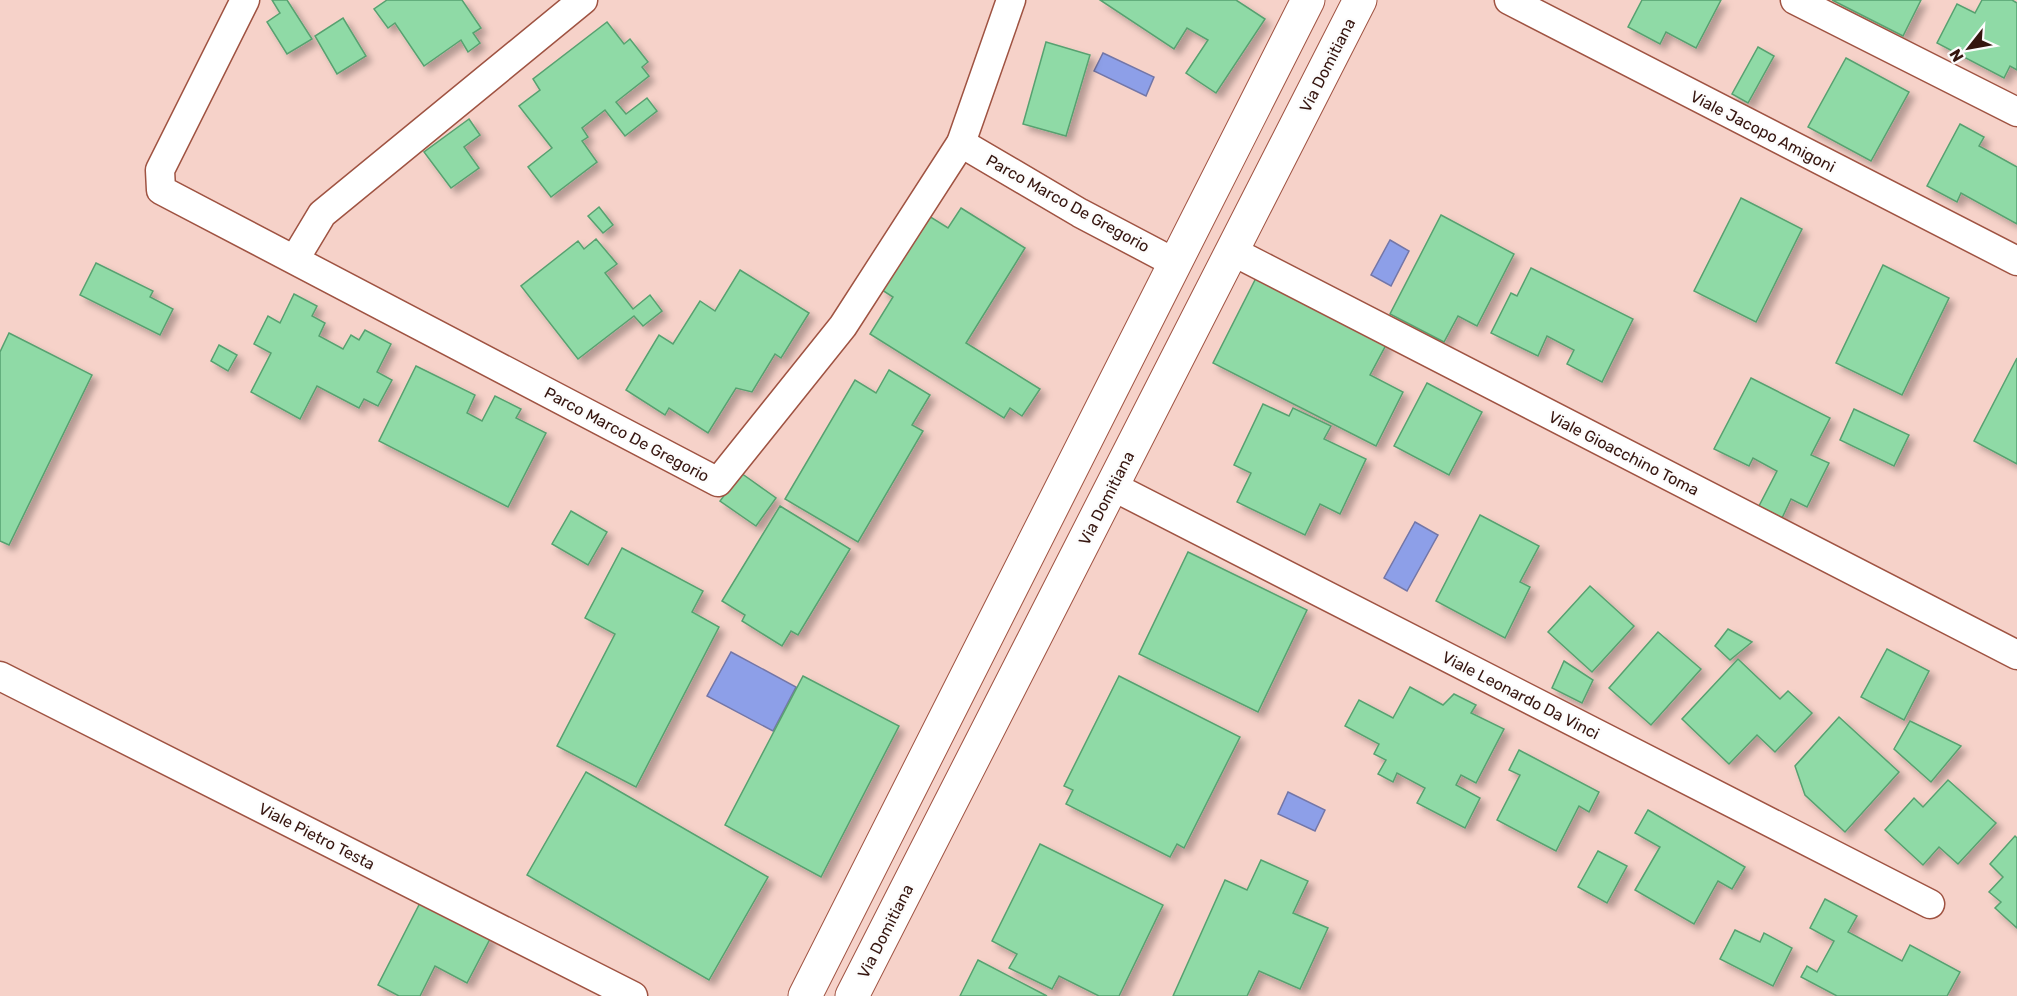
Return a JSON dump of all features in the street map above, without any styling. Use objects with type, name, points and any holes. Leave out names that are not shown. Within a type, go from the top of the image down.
[{"type":"main road","points":[[805,996],[1308,0]]},
{"type":"main road","name":"Via Domitiana","points":[[852,996],[1360,0]]},
{"type":"street","name":"Parco Marco De Gregorio","points":[[245,0],[160,170],[161,190],[718,482],[843,326],[961,143],[1011,0]]},
{"type":"street","points":[[295,259],[322,214],[583,0]]},
{"type":"street","name":"Viale Jacopo Amigoni","points":[[1509,0],[2017,261]]},
{"type":"street","points":[[1795,0],[2017,112]]},
{"type":"street","name":"Parco Marco De Gregorio","points":[[961,143],[1080,213],[1175,262]]},
{"type":"street","name":"Viale Gioacchino Toma","points":[[1232,251],[2017,655]]},
{"type":"street","name":"Viale Leonardo Da Vinci","points":[[1112,486],[1930,904]]},
{"type":"street","name":"Viale Pietro Testa","points":[[0,676],[633,996]]},
{"type":"water","points":[[1103,53],[1154,77],[1146,96],[1094,71]]},
{"type":"water","points":[[1390,240],[1409,251],[1391,286],[1371,275]]},
{"type":"water","points":[[1415,522],[1438,535],[1407,591],[1384,578]]},
{"type":"water","points":[[731,652],[796,687],[773,731],[707,696]]},
{"type":"water","points":[[1288,792],[1325,810],[1315,831],[1278,814]]},
{"type":"building","points":[[272,0],[287,0],[312,39],[287,54],[267,22],[280,13]]},
{"type":"building","points":[[387,0],[462,0],[481,28],[473,33],[480,43],[468,52],[461,40],[424,66],[395,23],[388,28],[374,9]]},
{"type":"building","points":[[1100,0],[1236,0],[1265,19],[1216,93],[1186,73],[1208,40],[1187,28],[1174,49]]},
{"type":"building","points":[[1642,0],[1721,0],[1696,48],[1666,32],[1660,44],[1628,27]]},
{"type":"building","points":[[1832,0],[1921,0],[1903,36]]},
{"type":"building","points":[[1982,0],[2012,0],[2017,3],[2017,70],[2010,66],[2004,78],[1937,43],[1957,4],[1975,13]]},
{"type":"building","points":[[343,18],[366,56],[337,74],[315,36]]},
{"type":"building","points":[[607,22],[624,44],[630,39],[648,62],[642,67],[649,76],[616,102],[626,114],[647,98],[657,111],[625,136],[605,110],[582,128],[588,137],[582,141],[597,162],[551,197],[528,167],[552,148],[519,106],[540,90],[533,79]]},
{"type":"building","points":[[1046,42],[1090,55],[1066,136],[1023,124]]},
{"type":"building","points":[[1758,47],[1774,56],[1748,103],[1732,94]]},
{"type":"building","points":[[1846,58],[1909,92],[1871,161],[1808,127]]},
{"type":"building","points":[[469,119],[480,135],[464,147],[479,168],[451,188],[424,152]]},
{"type":"building","points":[[1960,124],[1984,137],[1979,146],[2017,167],[2017,224],[1961,193],[1957,202],[1927,186]]},
{"type":"building","points":[[1741,198],[1802,229],[1756,322],[1694,291]]},
{"type":"building","points":[[599,207],[613,225],[603,233],[588,216]]},
{"type":"building","points":[[961,208],[1025,248],[966,343],[1040,389],[1022,416],[1010,408],[1004,418],[870,334],[893,297],[882,290],[929,216],[948,228]]},
{"type":"building","points":[[1441,215],[1514,254],[1477,326],[1458,316],[1444,342],[1390,314]]},
{"type":"building","points":[[596,239],[617,264],[605,273],[633,309],[650,295],[662,311],[643,326],[634,316],[578,359],[521,286],[578,241],[584,249]]},
{"type":"building","points":[[96,263],[153,291],[150,297],[173,309],[160,335],[80,295]]},
{"type":"building","points":[[1883,265],[1949,298],[1902,395],[1836,363]]},
{"type":"building","points":[[1531,268],[1633,319],[1602,382],[1567,364],[1574,350],[1547,336],[1538,356],[1491,333],[1511,293],[1517,296]]},
{"type":"building","points":[[740,270],[809,313],[781,358],[775,354],[752,392],[736,388],[708,433],[669,408],[665,415],[626,390],[659,335],[673,344],[700,301],[715,311]]},
{"type":"building","points":[[1257,276],[1387,343],[1370,375],[1403,392],[1376,446],[1213,363]]},
{"type":"building","points":[[294,294],[317,306],[312,316],[325,323],[319,336],[343,349],[351,335],[359,340],[365,330],[391,344],[377,372],[392,380],[378,406],[364,399],[359,408],[317,386],[300,419],[251,392],[271,353],[254,344],[268,316],[280,323]]},
{"type":"building","points":[[9,333],[92,375],[9,545],[0,541],[0,352]]},
{"type":"building","points":[[219,345],[237,355],[228,371],[211,361]]},
{"type":"building","points":[[2017,358],[2017,464],[1974,441]]},
{"type":"building","points":[[416,366],[475,395],[467,413],[482,421],[495,396],[521,409],[516,418],[546,433],[508,507],[379,441]]},
{"type":"building","points":[[889,370],[930,395],[912,425],[923,431],[858,542],[785,499],[855,380],[876,393]]},
{"type":"building","points":[[1751,378],[1830,418],[1811,455],[1829,463],[1807,507],[1791,499],[1782,518],[1759,506],[1777,471],[1753,458],[1749,466],[1714,449]]},
{"type":"building","points":[[1427,383],[1482,412],[1449,475],[1394,446]]},
{"type":"building","points":[[1263,404],[1289,416],[1293,408],[1331,426],[1324,439],[1366,459],[1340,514],[1320,504],[1305,535],[1237,502],[1251,473],[1234,465]]},
{"type":"building","points":[[1854,409],[1909,435],[1894,466],[1840,440]]},
{"type":"building","points":[[741,473],[776,498],[756,526],[720,501]]},
{"type":"building","points":[[780,506],[850,549],[798,635],[791,631],[782,646],[742,621],[745,615],[722,601]]},
{"type":"building","points":[[571,511],[607,532],[588,565],[552,544]]},
{"type":"building","points":[[1480,515],[1539,546],[1520,582],[1530,587],[1505,638],[1436,601]]},
{"type":"building","points":[[622,548],[703,591],[692,612],[719,627],[636,787],[557,746],[615,634],[585,618]]},
{"type":"building","points":[[1188,552],[1307,610],[1258,712],[1139,654]]},
{"type":"building","points":[[1590,586],[1634,626],[1592,672],[1548,632]]},
{"type":"building","points":[[1728,629],[1752,642],[1730,660],[1715,646]]},
{"type":"building","points":[[1658,632],[1701,669],[1651,725],[1609,688]]},
{"type":"building","points":[[1887,649],[1929,671],[1904,720],[1861,697]]},
{"type":"building","points":[[1738,659],[1780,699],[1788,691],[1812,713],[1775,752],[1757,735],[1729,764],[1682,719]]},
{"type":"building","points":[[1564,661],[1593,680],[1582,703],[1552,688]]},
{"type":"building","points":[[803,676],[899,726],[821,877],[725,825]]},
{"type":"building","points":[[1119,676],[1240,737],[1184,848],[1177,844],[1170,857],[1066,804],[1073,790],[1064,786]]},
{"type":"building","points":[[1410,687],[1443,705],[1454,694],[1476,705],[1471,713],[1504,729],[1476,783],[1461,775],[1456,785],[1480,798],[1465,828],[1417,803],[1425,788],[1397,773],[1393,782],[1378,774],[1386,760],[1374,754],[1379,744],[1345,726],[1359,700],[1393,718]]},
{"type":"building","points":[[1839,717],[1899,772],[1845,832],[1805,795],[1795,766]]},
{"type":"building","points":[[1910,721],[1961,746],[1931,782],[1894,749]]},
{"type":"building","points":[[1519,750],[1599,792],[1589,812],[1579,806],[1556,851],[1497,820],[1520,775],[1509,770]]},
{"type":"building","points":[[586,772],[768,877],[709,980],[527,875]]},
{"type":"building","points":[[1948,780],[1996,823],[1958,864],[1939,847],[1923,865],[1885,830],[1914,798],[1923,807]]},
{"type":"building","points":[[1648,810],[1745,867],[1732,889],[1718,881],[1694,924],[1635,890],[1660,847],[1635,833]]},
{"type":"building","points":[[2015,836],[2017,838],[2017,928],[1995,908],[2001,902],[1989,892],[2003,877],[1990,864]]},
{"type":"building","points":[[1040,844],[1163,905],[1119,996],[1099,996],[1059,976],[1052,989],[1009,968],[1017,954],[992,941]]},
{"type":"building","points":[[1598,851],[1627,866],[1607,903],[1578,887]]},
{"type":"building","points":[[1261,860],[1308,881],[1293,913],[1328,928],[1300,989],[1259,971],[1247,996],[1173,996],[1225,880],[1247,890]]},
{"type":"building","points":[[1825,899],[1857,916],[1848,932],[1902,961],[1910,945],[1960,972],[1947,996],[1837,996],[1801,977],[1807,966],[1817,972],[1834,941],[1810,928]]},
{"type":"building","points":[[421,901],[491,937],[467,983],[435,966],[420,996],[399,996],[378,985]]},
{"type":"building","points":[[1735,930],[1760,942],[1764,933],[1792,948],[1773,986],[1720,959]]},
{"type":"building","points":[[978,960],[1047,996],[960,996]]}]
